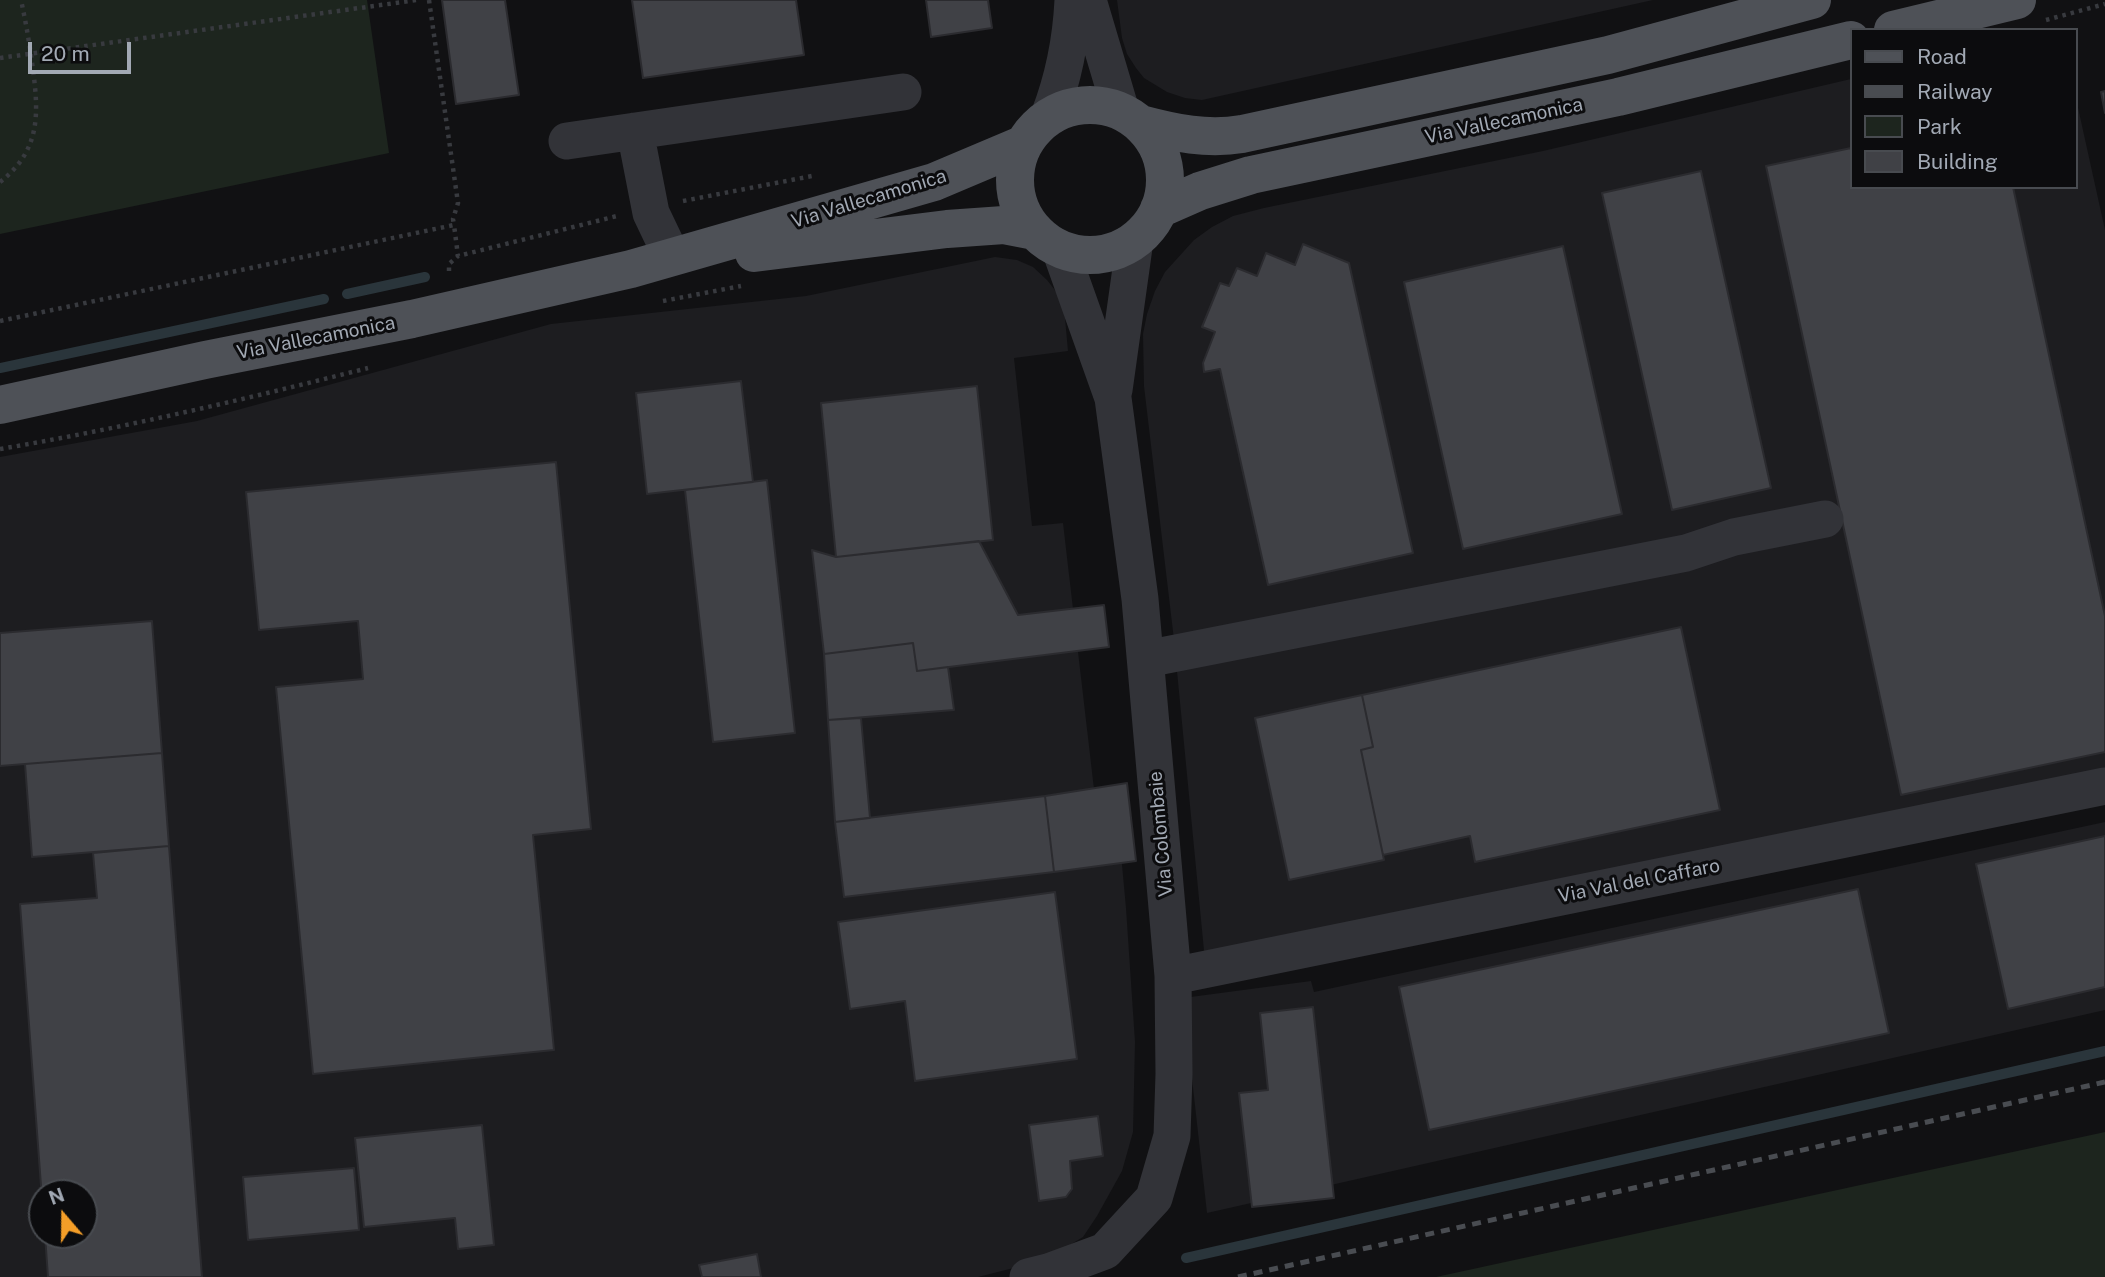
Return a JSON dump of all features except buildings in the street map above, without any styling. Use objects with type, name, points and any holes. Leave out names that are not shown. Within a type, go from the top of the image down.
[{"type":"main road","points":[[1131,118],[1153,138],[1165,173],[1164,192],[1159,209],[1149,226],[1135,240],[1118,249],[1099,254],[1079,254],[1047,240],[1024,216],[1017,199],[1014,180],[1017,161],[1035,128],[1049,116],[1072,106],[1097,105],[1177,134],[1226,137],[1608,55],[1812,0]]},
{"type":"main road","points":[[1907,28],[2031,10]]},
{"type":"main road","name":"Via Vallecamonica","points":[[1159,209],[1200,191],[1251,175],[1618,97],[1850,40]]},
{"type":"main road","name":"Via Vallecamonica","points":[[0,405],[205,360],[424,317],[631,269],[934,182],[1024,144]]},
{"type":"main road","name":"Via Vallecamonica","points":[[631,269],[947,229],[1004,225],[1047,240]]},
{"type":"street","points":[[1049,116],[1061,85],[1071,37],[1073,0]]},
{"type":"street","points":[[1088,0],[1131,118]]},
{"type":"street","points":[[568,141],[903,92]]},
{"type":"street","points":[[635,131],[650,208],[672,257]]},
{"type":"street","name":"Via Colombaie","points":[[1028,1277],[1105,1251],[1154,1198],[1172,1136],[1174,1074],[1173,976],[1146,659],[1113,398],[1047,240]]},
{"type":"street","name":"Via Colombaie","points":[[1113,398],[1135,240]]},
{"type":"street","points":[[1146,659],[1686,553],[1734,537],[1825,519]]},
{"type":"street","name":"Via Val del Caffaro","points":[[1173,976],[2105,786]]},
{"type":"path","points":[[0,182],[25,154],[36,127],[37,98],[21,0]]},
{"type":"path","points":[[0,58],[417,0]]},
{"type":"path","points":[[429,0],[458,203],[453,219],[458,256]]},
{"type":"path","points":[[2031,10],[2105,4]]},
{"type":"path","points":[[449,271],[449,264],[458,256],[650,208],[820,174]]},
{"type":"path","points":[[0,321],[454,225]]},
{"type":"path","points":[[653,303],[748,285]]},
{"type":"path","points":[[0,449],[148,421],[373,367]]},
{"type":"shaded area","points":[[1117,0],[1653,0],[1202,100],[1167,92],[1144,78],[1127,54]]},
{"type":"shaded area","points":[[1850,79],[1850,189],[2077,189],[2077,103],[2105,230],[2105,770],[1205,961],[1174,640],[1144,386],[1143,334],[1155,291],[1165,272],[1194,240],[1233,216],[1543,151]]},
{"type":"shaded area","points":[[995,257],[1017,260],[1033,267],[1058,294],[1064,307],[1068,351],[1014,358],[1032,526],[1063,523],[1094,789],[1115,789],[1135,1042],[1133,1132],[1122,1171],[1097,1216],[1083,1237],[1045,1260],[978,1277],[0,1277],[0,457],[197,421],[551,324],[806,296]]},
{"type":"shaded area","points":[[2105,822],[2105,1010],[1207,1213],[1183,998],[1311,981],[1314,992]]},
{"type":"green space","points":[[0,0],[367,0],[389,153],[0,234]]},
{"type":"green space","points":[[2105,1132],[2105,1277],[1436,1277]]},
{"type":"waterway","points":[[347,294],[425,277]]},
{"type":"waterway","points":[[0,368],[324,299]]},
{"type":"waterway","points":[[1186,1258],[2105,1051]]},
{"type":"railway","points":[[1238,1277],[2105,1082]]}]
